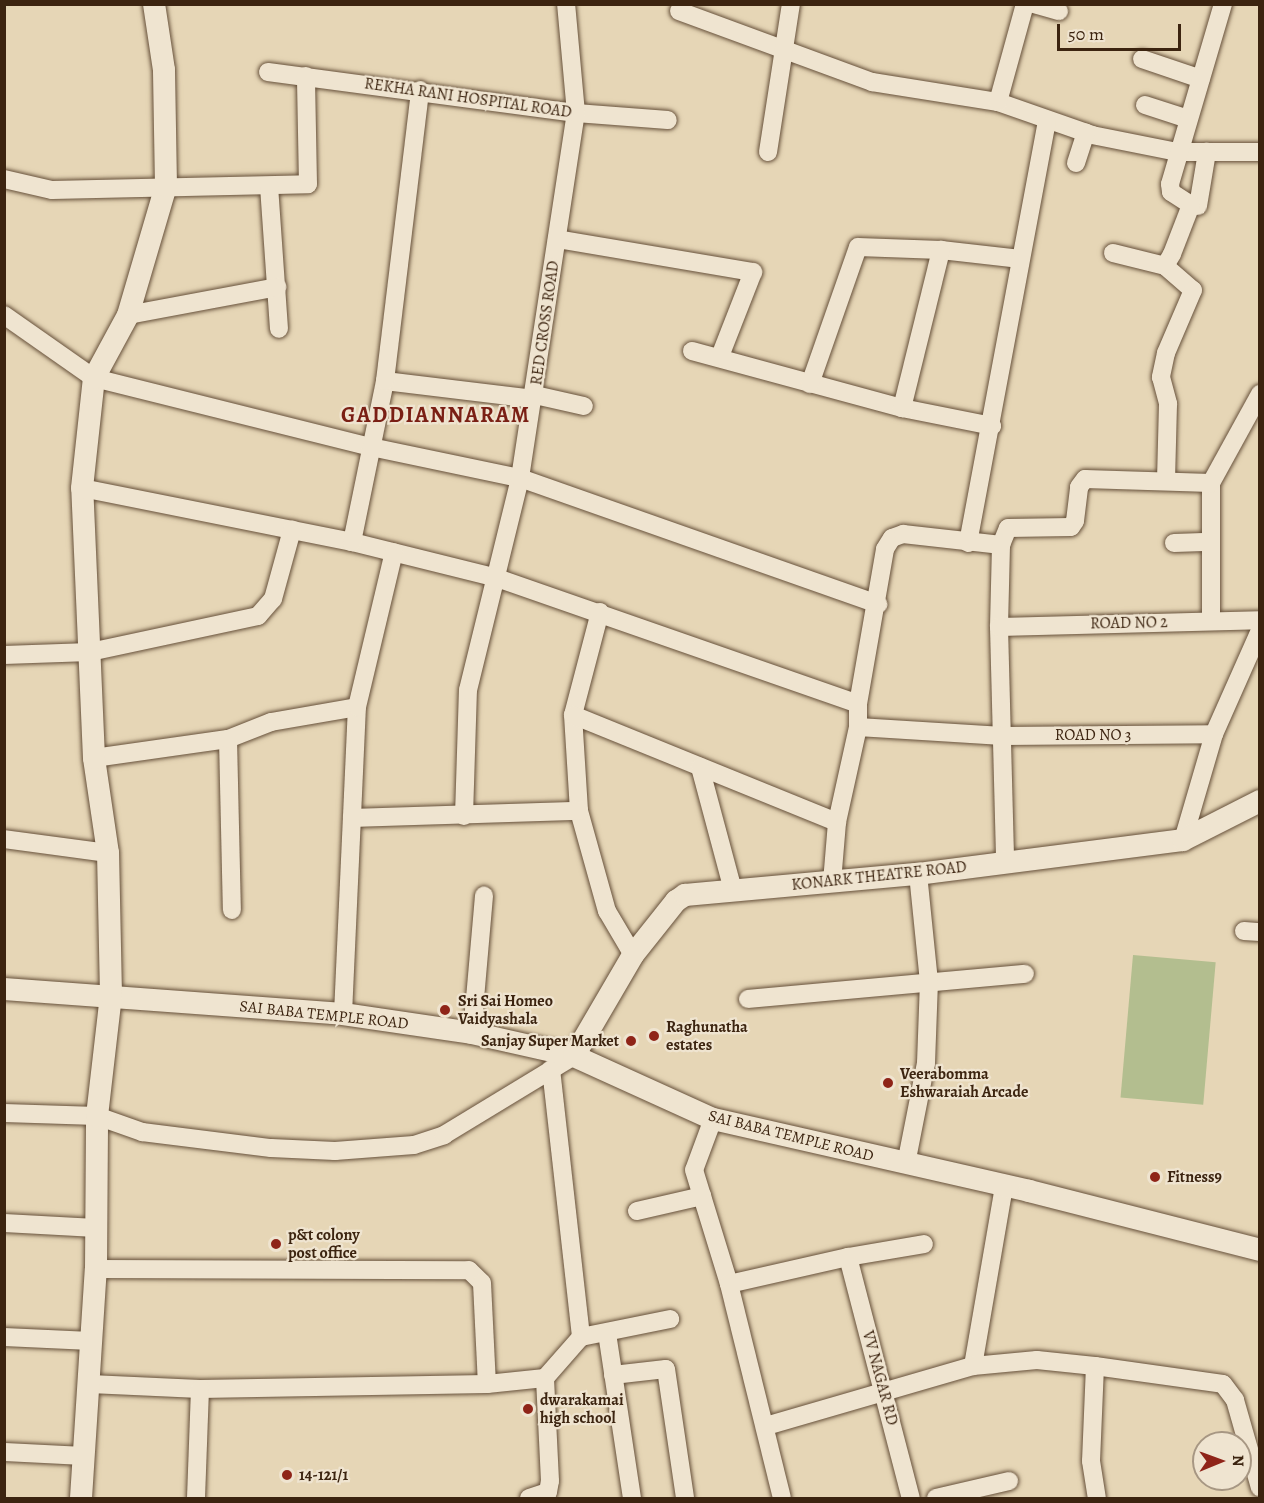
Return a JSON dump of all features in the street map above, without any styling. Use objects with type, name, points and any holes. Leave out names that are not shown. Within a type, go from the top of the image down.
[{"type":"street","points":[[81,1498],[96,1269],[97,1116],[111,995],[108,854],[94,758],[82,488],[94,378],[128,315],[166,186],[164,70],[154,4]]},
{"type":"street","name":"RED CROSS ROAD","points":[[464,816],[468,690],[520,478],[576,113],[566,4]]},
{"type":"street","points":[[768,152],[786,50],[791,4]]},
{"type":"street","points":[[998,102],[1025,4]]},
{"type":"street","points":[[1034,4],[1059,11]]},
{"type":"street","points":[[1165,266],[1191,205],[1170,188],[1177,152],[1223,4]]},
{"type":"street","points":[[679,11],[872,82],[998,102],[1086,133],[1177,152],[1260,152]]},
{"type":"street","points":[[1142,59],[1201,79]]},
{"type":"street","name":"REKHA RANI HOSPITAL ROAD","points":[[268,72],[420,90],[576,113],[668,120]]},
{"type":"street","points":[[4,179],[52,190],[166,186],[269,186],[310,183],[306,76]]},
{"type":"street","points":[[352,542],[385,381],[420,90]]},
{"type":"street","points":[[1144,105],[1188,119]]},
{"type":"street","points":[[968,543],[992,426],[1020,259],[1047,120]]},
{"type":"street","points":[[1077,163],[1086,133]]},
{"type":"street","points":[[1198,206],[1207,152]]},
{"type":"street","points":[[269,186],[279,329]]},
{"type":"street","points":[[557,239],[753,272],[720,356]]},
{"type":"street","points":[[810,384],[858,247],[941,250],[1020,259]]},
{"type":"street","points":[[902,408],[941,250]]},
{"type":"street","points":[[1113,253],[1165,266],[1193,286],[1166,353],[1161,377],[1168,404],[1166,480]]},
{"type":"street","points":[[128,315],[277,286]]},
{"type":"street","points":[[4,315],[94,378],[371,447],[520,478],[878,604]]},
{"type":"street","points":[[692,351],[720,356],[810,384],[902,408],[992,426]]},
{"type":"street","points":[[385,381],[534,397],[584,406]]},
{"type":"street","points":[[1211,621],[1211,483],[1260,394]]},
{"type":"street","points":[[1005,863],[999,627],[1002,545],[1008,528],[1063,530],[1071,527],[1075,521],[1079,487],[1085,479],[1211,483]]},
{"type":"street","points":[[82,488],[352,542],[497,578],[600,612],[858,704]]},
{"type":"street","points":[[4,655],[90,652],[258,616],[273,599],[292,531]]},
{"type":"street","points":[[832,882],[837,822],[858,727],[858,704],[878,604],[885,549],[892,538],[903,534],[1002,545]]},
{"type":"street","points":[[1174,543],[1211,542]]},
{"type":"street","points":[[343,1014],[357,707],[394,552]]},
{"type":"street","points":[[600,612],[573,715],[579,811],[607,910],[633,955]]},
{"type":"street","name":"ROAD NO 2","points":[[999,627],[1260,620]]},
{"type":"street","points":[[1183,840],[1214,734],[1260,630]]},
{"type":"street","points":[[94,758],[228,739],[272,722],[357,707]]},
{"type":"street","points":[[573,715],[837,822]]},
{"type":"street","name":"ROAD NO 3","points":[[858,727],[1003,736],[1214,734]]},
{"type":"street","points":[[228,739],[232,910]]},
{"type":"street","points":[[700,766],[734,890]]},
{"type":"street","name":"KONARK THEATRE ROAD","points":[[574,1056],[633,955],[676,901],[699,892],[918,873],[1183,840],[1260,801]]},
{"type":"street","points":[[352,818],[579,811]]},
{"type":"street","points":[[4,839],[108,854]]},
{"type":"street","points":[[906,1164],[926,1063],[928,982],[918,873]]},
{"type":"street","points":[[472,1033],[484,896]]},
{"type":"street","points":[[748,999],[1025,974]]},
{"type":"street","name":"SAI BABA TEMPLE ROAD","points":[[4,989],[111,995],[343,1014],[472,1033],[574,1056],[713,1119],[1004,1186],[1260,1250]]},
{"type":"street","points":[[4,1113],[97,1116],[142,1132],[271,1148],[335,1151],[414,1145],[444,1136],[574,1056]]},
{"type":"street","points":[[551,1069],[581,1337]]},
{"type":"street","points":[[713,1119],[694,1170],[729,1284],[782,1498]]},
{"type":"street","points":[[972,1366],[1004,1186]]},
{"type":"street","points":[[637,1211],[702,1196]]},
{"type":"street","points":[[4,1223],[96,1228]]},
{"type":"street","points":[[729,1284],[848,1257],[924,1244]]},
{"type":"street","name":"VV NAGAR RD","points":[[848,1257],[911,1498]]},
{"type":"street","points":[[96,1269],[469,1270],[482,1283],[487,1384]]},
{"type":"street","points":[[90,1384],[200,1389],[487,1384],[545,1378],[581,1337],[670,1319]]},
{"type":"street","points":[[607,1333],[632,1498]]},
{"type":"street","points":[[4,1337],[91,1341]]},
{"type":"street","points":[[766,1426],[972,1366],[1037,1360],[1095,1366],[1223,1384],[1234,1400],[1260,1488]]},
{"type":"street","points":[[1095,1366],[1091,1461],[1097,1498]]},
{"type":"street","points":[[613,1376],[666,1369],[685,1498]]},
{"type":"street","points":[[529,1498],[548,1492],[550,1481],[545,1378]]},
{"type":"street","points":[[196,1498],[200,1389]]},
{"type":"street","points":[[4,1452],[85,1456]]},
{"type":"street","points":[[936,1498],[1009,1481]]},
{"type":"green space","points":[[1133,955],[1216,962],[1203,1105],[1121,1097]]},
{"type":"place","name":"Sri Sai Homeo Vaidyashala","points":[[445,1010]]},
{"type":"place","name":"Raghunatha estates","points":[[654,1036]]},
{"type":"place","name":"Sanjay Super Market","points":[[631,1041]]},
{"type":"place","name":"Veerabomma Eshwaraiah Arcade","points":[[888,1083]]},
{"type":"place","name":"Fitness9","points":[[1155,1177]]},
{"type":"place","name":"p&t colony post office","points":[[276,1244]]},
{"type":"place","name":"dwarakamai high school","points":[[528,1409]]},
{"type":"place","name":"14-121/1","points":[[287,1475]]},
{"type":"district","name":"GADDIANNARAM","points":[[436,416]]}]
